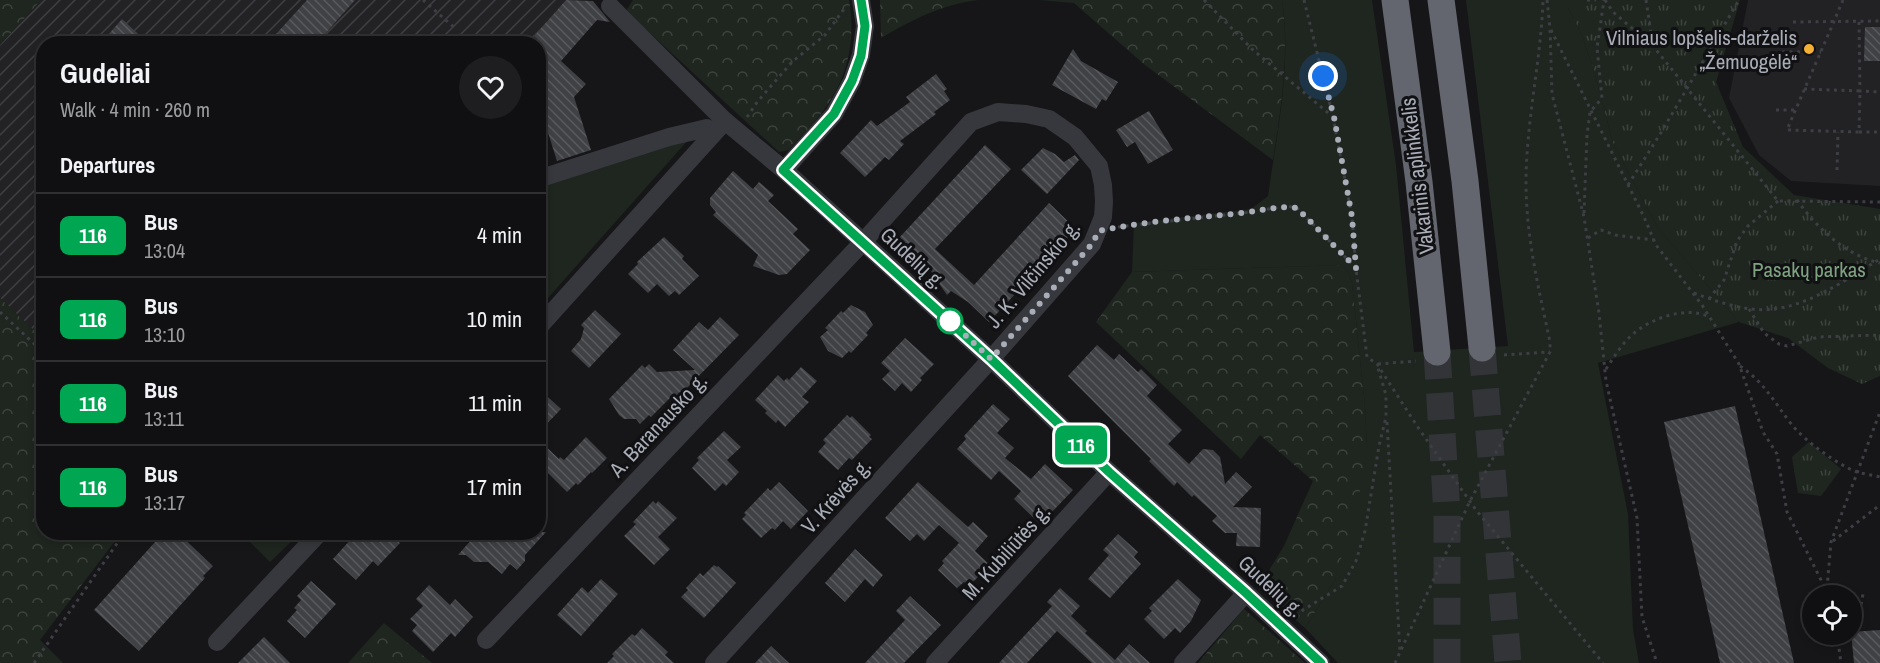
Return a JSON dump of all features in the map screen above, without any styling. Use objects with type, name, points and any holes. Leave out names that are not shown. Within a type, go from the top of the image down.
[{"type":"highway","name":"Vakarinis aplinkkelis","points":[[1395,0],[1419,182],[1437,352]]},
{"type":"highway","points":[[1441,0],[1465,181],[1482,348]]},
{"type":"street","points":[[783,170],[834,114],[852,81],[861,56],[865,26],[861,0]]},
{"type":"street","name":"Gudelių g.","points":[[610,6],[726,128],[783,170],[991,359],[1109,472],[1246,593],[1321,663]]},
{"type":"street","name":"J. K. Vilčinskio g.","points":[[863,242],[971,122],[998,112],[1026,114],[1049,119],[1075,136],[1099,166],[1103,185],[1103,217],[1099,231],[1092,244],[991,359]]},
{"type":"street","points":[[546,175],[669,137],[707,128],[726,128]]},
{"type":"street","points":[[546,319],[726,128]]},
{"type":"street","name":"A. Baranausko g.","points":[[486,640],[863,242]]},
{"type":"street","name":"V. Krėvės g.","points":[[714,663],[991,359]]},
{"type":"street","name":"M. Kubiliūtės g.","points":[[935,663],[1109,472]]},
{"type":"street","points":[[217,642],[313,540]]},
{"type":"street","points":[[1183,663],[1246,593]]},
{"type":"path","points":[[423,0],[456,29]]},
{"type":"path","points":[[1204,0],[1253,50],[1334,117]]},
{"type":"path","points":[[1304,0],[1334,117],[1352,217],[1367,357],[1377,364],[1470,501],[1603,663]]},
{"type":"path","points":[[1545,0],[1550,28],[1552,94],[1588,238],[1605,371],[1637,518],[1642,617],[1657,663]]},
{"type":"path","points":[[1395,663],[1470,501],[1550,352],[1528,226],[1526,183],[1530,117],[1545,0]]},
{"type":"path","points":[[1587,0],[1596,0]]},
{"type":"path","points":[[1584,217],[1590,112],[1602,98],[1598,48],[1604,0]]},
{"type":"path","points":[[1604,0],[1613,12],[1653,46],[1778,201]]},
{"type":"path","points":[[1646,0],[1653,46]]},
{"type":"path","points":[[1628,185],[1739,0]]},
{"type":"path","points":[[1844,0],[1787,130],[1880,132]]},
{"type":"path","points":[[726,128],[758,101],[792,62],[825,34],[844,9]]},
{"type":"path","points":[[1793,22],[1880,21]]},
{"type":"path","points":[[1859,22],[1859,132]]},
{"type":"path","points":[[1550,28],[1654,240],[1709,317],[1738,364],[1763,432],[1777,454],[1787,512],[1825,585]]},
{"type":"path","points":[[1782,52],[1821,52]]},
{"type":"path","points":[[1804,89],[1880,92]]},
{"type":"path","points":[[1776,110],[1795,110]]},
{"type":"path","points":[[1837,170],[1838,132]]},
{"type":"path","points":[[1797,200],[1828,235],[1852,252],[1878,261]]},
{"type":"path","points":[[1709,298],[1724,280],[1737,241],[1748,226],[1778,201],[1880,202]]},
{"type":"path","points":[[1099,231],[1130,225],[1286,206],[1297,208],[1356,268]]},
{"type":"path","points":[[1588,238],[1601,230],[1615,235],[1654,240]]},
{"type":"path","points":[[1692,293],[1749,309],[1768,309],[1794,304],[1824,293],[1878,261]]},
{"type":"path","points":[[1749,309],[1764,333],[1779,344],[1787,346],[1819,337],[1880,334]]},
{"type":"path","points":[[1605,371],[1617,350],[1634,333],[1660,319],[1682,311],[1701,313],[1709,317]]},
{"type":"path","points":[[0,312],[36,345]]},
{"type":"path","points":[[1377,364],[1386,395],[1400,654]]},
{"type":"path","points":[[1738,364],[1757,378],[1774,398],[1793,427],[1807,439],[1858,472],[1880,477]]},
{"type":"path","points":[[1827,585],[1831,543],[1880,412]]},
{"type":"path","points":[[1286,630],[1303,610],[1342,586],[1356,561],[1365,531],[1386,417]]},
{"type":"path","points":[[1831,543],[1880,506]]},
{"type":"path","points":[[34,663],[119,540]]},
{"type":"path","points":[[1862,599],[1863,594]]},
{"type":"path","points":[[1839,645],[1841,663]]},
{"type":"shaded area","points":[[41,0],[566,0],[534,36],[36,36],[36,332],[0,298],[0,45]]},
{"type":"shaded area","name":"Vilniaus lopšelis-darželis „Žemuogėlė“","points":[[1748,0],[1880,0],[1880,186],[1791,181],[1759,155],[1729,98]]},
{"type":"green space","points":[[0,0],[41,0],[0,45]]},
{"type":"green space","points":[[633,0],[849,0],[851,39],[847,64],[831,99],[817,119],[789,150],[779,152],[626,11]]},
{"type":"green space","points":[[880,0],[978,0],[951,5],[928,14],[881,38]]},
{"type":"green space","points":[[1040,0],[1282,0],[1285,60],[1273,160],[1145,65],[1074,3]]},
{"type":"green space","points":[[1282,0],[1372,0],[1396,165],[1414,352],[1508,346],[1466,0],[1568,0],[1568,8],[1582,35],[1595,74],[1613,143],[1658,228],[1739,322],[1598,363],[1628,514],[1633,629],[1639,663],[1338,663],[1305,628],[1335,580],[1367,448],[1365,407],[1352,283],[1349,274],[1342,265],[1132,272],[1134,223],[1251,209],[1268,196],[1284,74],[1285,24]]},
{"type":"green space","name":"Pasakų parkas","points":[[1568,0],[1740,0],[1716,82],[1743,147],[1794,195],[1880,209],[1880,376],[1862,384],[1828,368],[1788,338],[1739,322],[1658,228],[1613,143],[1595,74],[1582,35],[1568,8]]},
{"type":"green space","points":[[689,139],[546,300],[546,183]]},
{"type":"green space","points":[[1342,265],[1352,283],[1367,448],[1364,476],[1335,580],[1305,628],[1258,588],[1284,546],[1313,481],[1260,435],[1241,459],[1096,322],[1132,272]]},
{"type":"green space","points":[[0,298],[36,332],[36,540],[116,540],[40,640],[63,663],[0,663]]},
{"type":"green space","points":[[1809,442],[1841,469],[1821,496],[1798,493],[1792,457]]},
{"type":"green space","points":[[248,540],[293,540],[270,562]]},
{"type":"green space","points":[[1244,609],[1305,663],[1198,663]]},
{"type":"green space","points":[[384,623],[432,663],[348,663]]},
{"type":"building","points":[[307,0],[355,0],[323,36],[274,36]]},
{"type":"building","points":[[566,0],[593,1],[610,22],[597,20],[561,61],[586,84],[574,97],[591,150],[557,161],[546,126],[546,36],[534,36]]},
{"type":"building","points":[[122,19],[140,36],[107,36]]},
{"type":"building","points":[[1865,27],[1880,27],[1880,61],[1864,61]]},
{"type":"building","points":[[1073,49],[1081,61],[1118,82],[1106,101],[1102,99],[1096,109],[1052,85]]},
{"type":"building","points":[[936,74],[947,89],[944,91],[950,100],[934,112],[936,114],[900,141],[904,144],[889,160],[885,157],[865,177],[840,153],[871,120],[877,126],[910,102],[906,97]]},
{"type":"building","points":[[1149,111],[1173,150],[1148,164],[1135,142],[1127,147],[1116,130]]},
{"type":"building","points":[[985,145],[1011,169],[935,249],[974,285],[1049,203],[1076,229],[989,322],[968,302],[951,291],[947,295],[924,261],[899,238]]},
{"type":"building","points":[[1043,148],[1064,162],[1075,155],[1079,160],[1047,194],[1021,170]]},
{"type":"building","points":[[733,171],[753,189],[759,182],[774,195],[768,201],[798,229],[793,234],[810,250],[787,274],[779,275],[753,266],[758,255],[713,215],[716,212],[710,205],[710,198]]},
{"type":"building","points":[[664,237],[684,256],[682,259],[699,276],[679,295],[675,291],[669,296],[657,284],[648,293],[628,274],[638,264],[637,262]]},
{"type":"building","points":[[851,305],[865,312],[873,325],[866,333],[868,335],[851,353],[849,351],[842,358],[828,351],[820,337],[828,330],[825,328],[841,311],[843,313]]},
{"type":"building","points":[[595,310],[621,334],[589,368],[571,351],[581,339],[584,328],[581,325]]},
{"type":"building","points":[[720,317],[739,335],[687,388],[694,395],[684,405],[674,394],[651,417],[649,415],[640,424],[636,419],[624,419],[619,415],[609,399],[642,365],[645,368],[649,364],[657,372],[695,370],[673,350],[699,322],[708,330]]},
{"type":"building","points":[[905,338],[934,364],[920,378],[922,380],[911,392],[902,383],[895,391],[882,379],[890,371],[881,363]]},
{"type":"building","points":[[1097,345],[1114,360],[1119,354],[1138,372],[1141,369],[1157,385],[1147,396],[1182,430],[1168,444],[1189,464],[1203,449],[1213,450],[1220,457],[1225,484],[1236,472],[1252,487],[1233,507],[1261,508],[1260,547],[1236,546],[1237,533],[1225,533],[1212,521],[1217,516],[1177,482],[1174,486],[1149,461],[1151,459],[1068,376]]},
{"type":"building","points":[[801,367],[817,381],[802,397],[809,402],[785,427],[778,420],[776,423],[755,400],[778,375],[784,381],[787,378],[789,380]]},
{"type":"building","points":[[546,395],[561,409],[546,425]]},
{"type":"building","points":[[993,404],[1010,419],[997,433],[1014,448],[1005,458],[1031,479],[1045,464],[1073,490],[1039,523],[1014,499],[1021,491],[999,471],[991,480],[957,449],[966,439],[964,436]]},
{"type":"building","points":[[1735,406],[1794,663],[1720,663],[1664,422]]},
{"type":"building","points":[[847,415],[850,418],[852,416],[871,435],[869,437],[872,439],[852,460],[849,458],[838,470],[818,452],[826,443],[823,440]]},
{"type":"building","points":[[724,431],[741,447],[727,460],[739,472],[726,486],[723,483],[715,491],[692,468],[699,460],[697,458]]},
{"type":"building","points":[[586,437],[607,458],[567,492],[546,471],[546,447],[559,459],[560,457],[564,460]]},
{"type":"building","points":[[779,482],[808,511],[791,529],[783,521],[775,530],[772,528],[761,538],[742,519],[746,515],[744,513],[768,488],[770,491]]},
{"type":"building","points":[[918,482],[968,527],[973,522],[988,536],[975,551],[990,565],[969,586],[964,582],[957,588],[938,570],[944,563],[942,561],[959,543],[939,525],[924,541],[917,534],[910,541],[885,518]]},
{"type":"building","points":[[653,501],[656,504],[658,501],[677,518],[658,537],[670,549],[654,565],[624,536],[636,524],[633,522]]},
{"type":"building","points":[[1118,534],[1138,552],[1134,557],[1141,564],[1110,598],[1088,579],[1109,555],[1103,550]]},
{"type":"building","points":[[157,540],[185,540],[213,566],[203,576],[205,578],[139,651],[94,610]]},
{"type":"building","points":[[350,540],[397,540],[400,543],[378,566],[373,561],[356,580],[333,559]]},
{"type":"building","points":[[471,540],[539,540],[525,555],[525,561],[517,570],[510,564],[502,574],[488,562],[474,562],[466,555],[458,555]]},
{"type":"building","points":[[855,549],[883,575],[873,587],[865,579],[845,602],[825,583]]},
{"type":"building","points":[[714,565],[736,583],[704,618],[681,597],[700,573],[703,576]]},
{"type":"building","points":[[601,579],[618,594],[581,636],[557,615],[582,587],[588,593]]},
{"type":"building","points":[[1178,579],[1201,600],[1191,621],[1180,633],[1175,628],[1164,639],[1144,619],[1152,611],[1149,608]]},
{"type":"building","points":[[311,581],[336,604],[305,638],[287,621],[297,610],[294,608],[301,600],[297,596]]},
{"type":"building","points":[[429,585],[450,605],[455,599],[473,617],[455,637],[451,633],[433,652],[412,631],[417,625],[410,619],[423,606],[416,599]]},
{"type":"building","points":[[1060,588],[1080,606],[1071,616],[1087,631],[1085,633],[1115,660],[1129,644],[1150,663],[1092,663],[1057,631],[1027,663],[999,663],[1052,606],[1047,602]]},
{"type":"building","points":[[910,596],[941,625],[904,663],[865,663],[905,620],[896,611]]},
{"type":"building","points":[[642,628],[668,652],[665,655],[674,663],[607,663],[614,656],[612,654],[632,634],[635,636]]},
{"type":"building","points":[[1880,630],[1880,663],[1854,663],[1852,645],[1862,645],[1862,631]]},
{"type":"building","points":[[264,637],[290,663],[238,663]]},
{"type":"building","points":[[771,646],[789,663],[755,663]]},
{"type":"tunnel","points":[[1482,348],[1508,663]]},
{"type":"tunnel","points":[[1437,352],[1447,514],[1447,663]]},
{"type":"bus line","name":"116","points":[[861,0],[865,26],[861,56],[852,81],[834,114],[783,170],[991,359],[1109,472],[1246,593],[1321,663]]},
{"type":"place","name":"Vilniaus lopšelis-darželis „Žemuogėlė“","points":[[1809,49]]},
{"type":"route","points":[[950,321],[991,359],[1092,244],[1099,231],[1130,225],[1286,206],[1297,208],[1356,268],[1352,217],[1334,117],[1323,76]]}]
